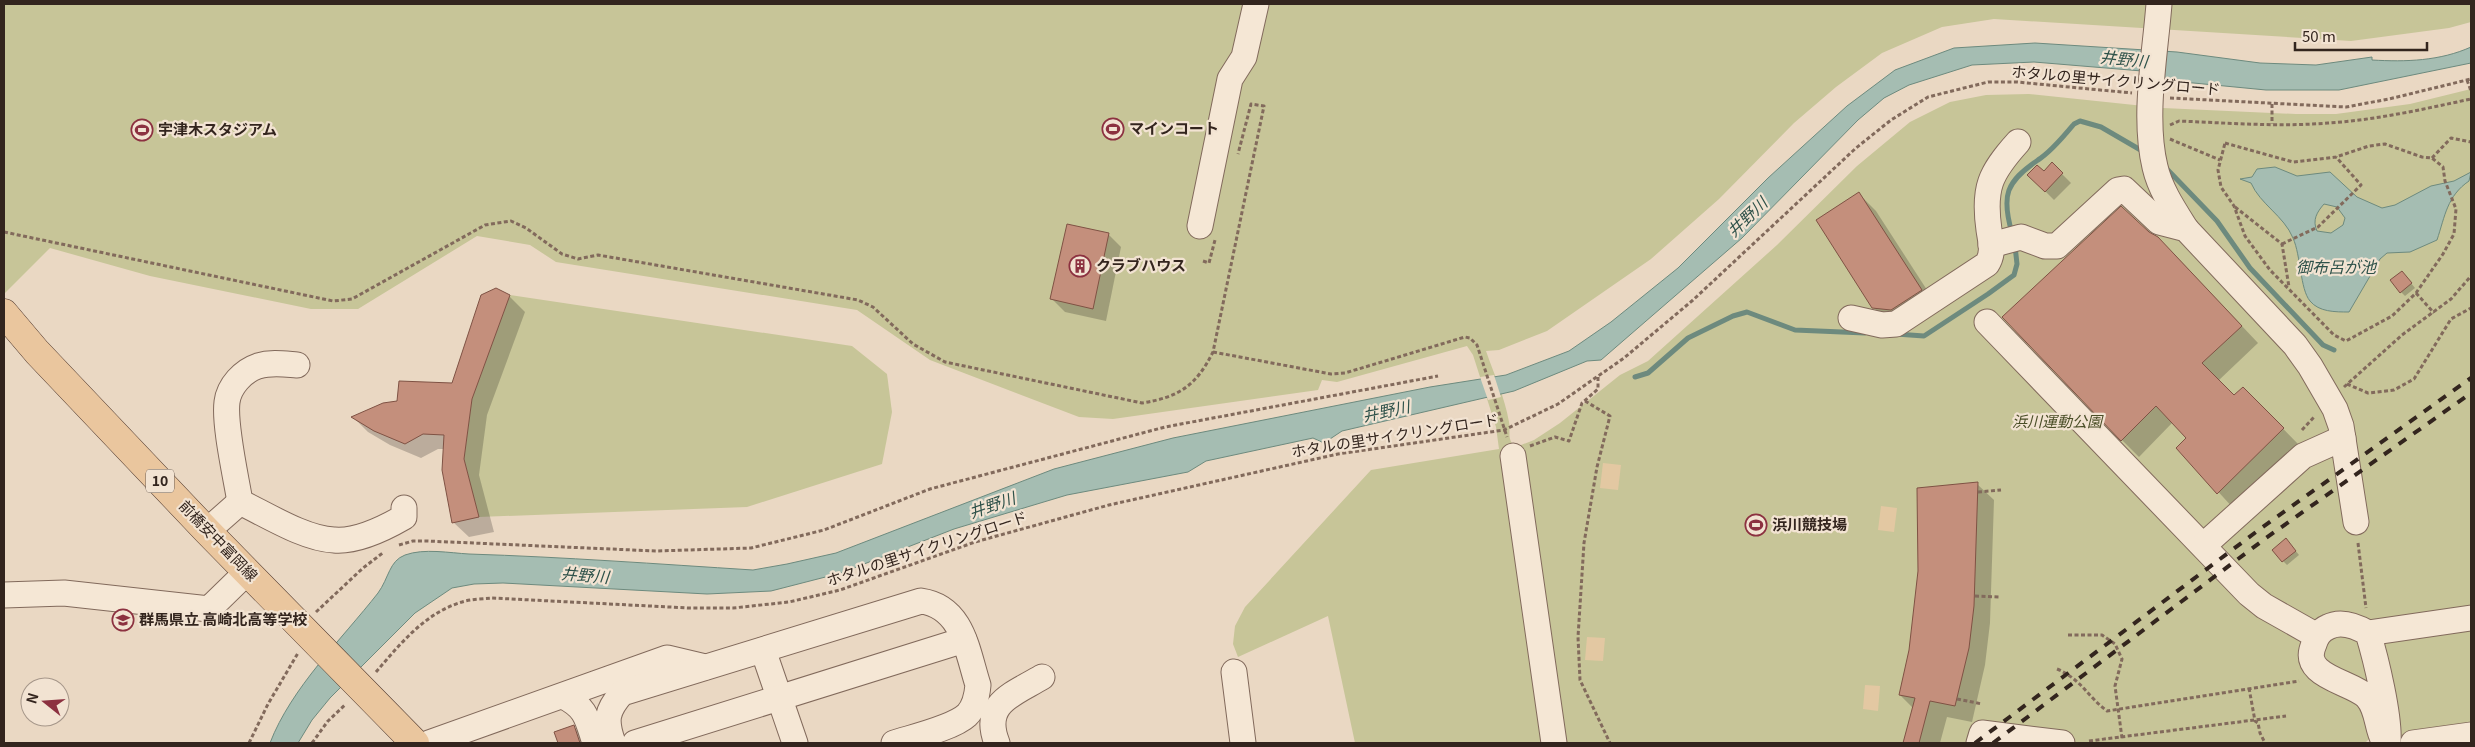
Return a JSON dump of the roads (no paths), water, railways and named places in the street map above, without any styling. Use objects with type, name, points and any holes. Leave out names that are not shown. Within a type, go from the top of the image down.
[{"type":"main road","name":"前橋安中富岡線","points":[[4,313],[44,359],[207,531],[310,636],[361,684],[415,743]]},
{"type":"street","points":[[1208,230],[1230,80],[1244,57],[1256,4]]},
{"type":"street","points":[[2159,4],[2149,132],[2155,169],[2170,202],[2186,228],[2294,345],[2310,366],[2339,392],[2341,426],[2356,522]]},
{"type":"street","points":[[2004,241],[1987,215],[1988,186],[1995,168],[2018,142]]},
{"type":"street","points":[[1851,318],[1882,325],[1896,324],[1984,268],[2004,241],[2021,237],[2045,246],[2057,246],[2118,190],[2124,189],[2159,222],[2186,228]]},
{"type":"street","points":[[1988,322],[2114,455],[2204,545],[2238,583],[2264,606],[2317,636]]},
{"type":"street","points":[[240,502],[226,409],[230,391],[245,373],[258,366],[273,363],[297,365]]},
{"type":"street","points":[[2204,545],[2303,456],[2343,438]]},
{"type":"street","points":[[1513,456],[1554,743]]},
{"type":"street","points":[[207,531],[240,502]]},
{"type":"street","points":[[240,502],[313,536],[335,541],[360,536],[393,523],[404,517],[404,508]]},
{"type":"street","points":[[4,595],[64,593],[209,609],[247,572]]},
{"type":"street","points":[[613,743],[608,729],[608,718],[611,705],[622,694],[921,601],[944,609],[954,618],[964,640],[978,686],[977,694],[971,710],[958,721],[894,743]]},
{"type":"street","points":[[2386,743],[2381,737],[2374,708],[2368,698],[2358,690],[2334,680],[2317,669],[2312,659],[2312,648],[2317,636],[2326,627],[2342,624],[2358,628],[2367,622],[2471,618]]},
{"type":"street","points":[[2367,622],[2382,695],[2388,734],[2386,743]]},
{"type":"street","points":[[636,743],[964,640]]},
{"type":"street","points":[[763,650],[795,743]]},
{"type":"street","points":[[429,743],[666,658],[706,668]]},
{"type":"street","points":[[1234,672],[1243,743]]},
{"type":"street","points":[[997,743],[992,732],[993,712],[1004,699],[1042,677]]},
{"type":"street","points":[[563,696],[578,704],[586,713],[595,743]]},
{"type":"street","points":[[1979,743],[1982,732],[2062,743]]},
{"type":"street","points":[[2412,743],[2471,735]]},
{"type":"water","name":"井野川","points":[[2035,43],[2177,52],[2260,63],[2316,65],[2372,57],[2372,60],[2423,60],[2459,52],[2471,47],[2471,63],[2339,90],[2266,90],[2173,81],[2154,72],[2034,62],[1972,65],[1909,85],[1884,98],[1858,120],[1742,238],[1601,360],[1587,361],[1514,391],[1342,431],[1324,443],[1313,438],[1206,461],[1188,472],[1067,495],[954,529],[841,573],[771,591],[707,594],[503,583],[474,584],[452,588],[415,613],[330,698],[312,720],[298,743],[270,743],[279,723],[304,683],[378,593],[392,566],[405,555],[437,551],[753,570],[836,553],[1054,469],[1173,438],[1430,387],[1506,375],[1569,351],[1611,322],[1678,268],[1768,178],[1847,106],[1895,70],[1954,48]]},
{"type":"water","name":"御布呂が池","points":[[2275,167],[2297,176],[2330,172],[2357,197],[2382,208],[2395,205],[2431,186],[2454,181],[2471,172],[2469,181],[2451,200],[2437,240],[2410,252],[2387,253],[2380,259],[2349,312],[2344,312],[2323,309],[2310,301],[2304,289],[2296,245],[2289,230],[2260,197],[2251,183],[2240,179],[2252,177],[2257,169]],"holes":[[[2324,204],[2337,207],[2345,218],[2343,225],[2331,233],[2317,231],[2315,220],[2321,207]]]},
{"type":"waterway","points":[[2012,233],[2007,209],[2009,190],[2019,175],[2043,157],[2062,139],[2074,124],[2080,121],[2101,127],[2144,152]]},
{"type":"waterway","points":[[2165,167],[2217,221],[2250,268],[2323,345],[2334,350]]},
{"type":"waterway","points":[[1896,334],[1924,336],[2014,275],[2017,264],[2015,246]]},
{"type":"waterway","points":[[1635,377],[1648,373],[1688,338],[1733,316],[1747,312],[1795,330],[1865,333]]},
{"type":"railway","points":[[1975,743],[2260,529],[2471,378]]},
{"type":"railway","points":[[1993,743],[2266,538],[2471,393]]},
{"type":"place","name":"マインコート","points":[[1113,129]]},
{"type":"place","name":"宇津木スタジアム","points":[[142,130]]},
{"type":"place","name":"クラブハウス","points":[[1080,266]]},
{"type":"place","name":"浜川競技場","points":[[1756,525]]},
{"type":"place","name":"群馬県立 高崎北高等学校","points":[[123,620]]},
{"type":"park label","name":"浜川運動公園","points":[[2057,422]]}]
